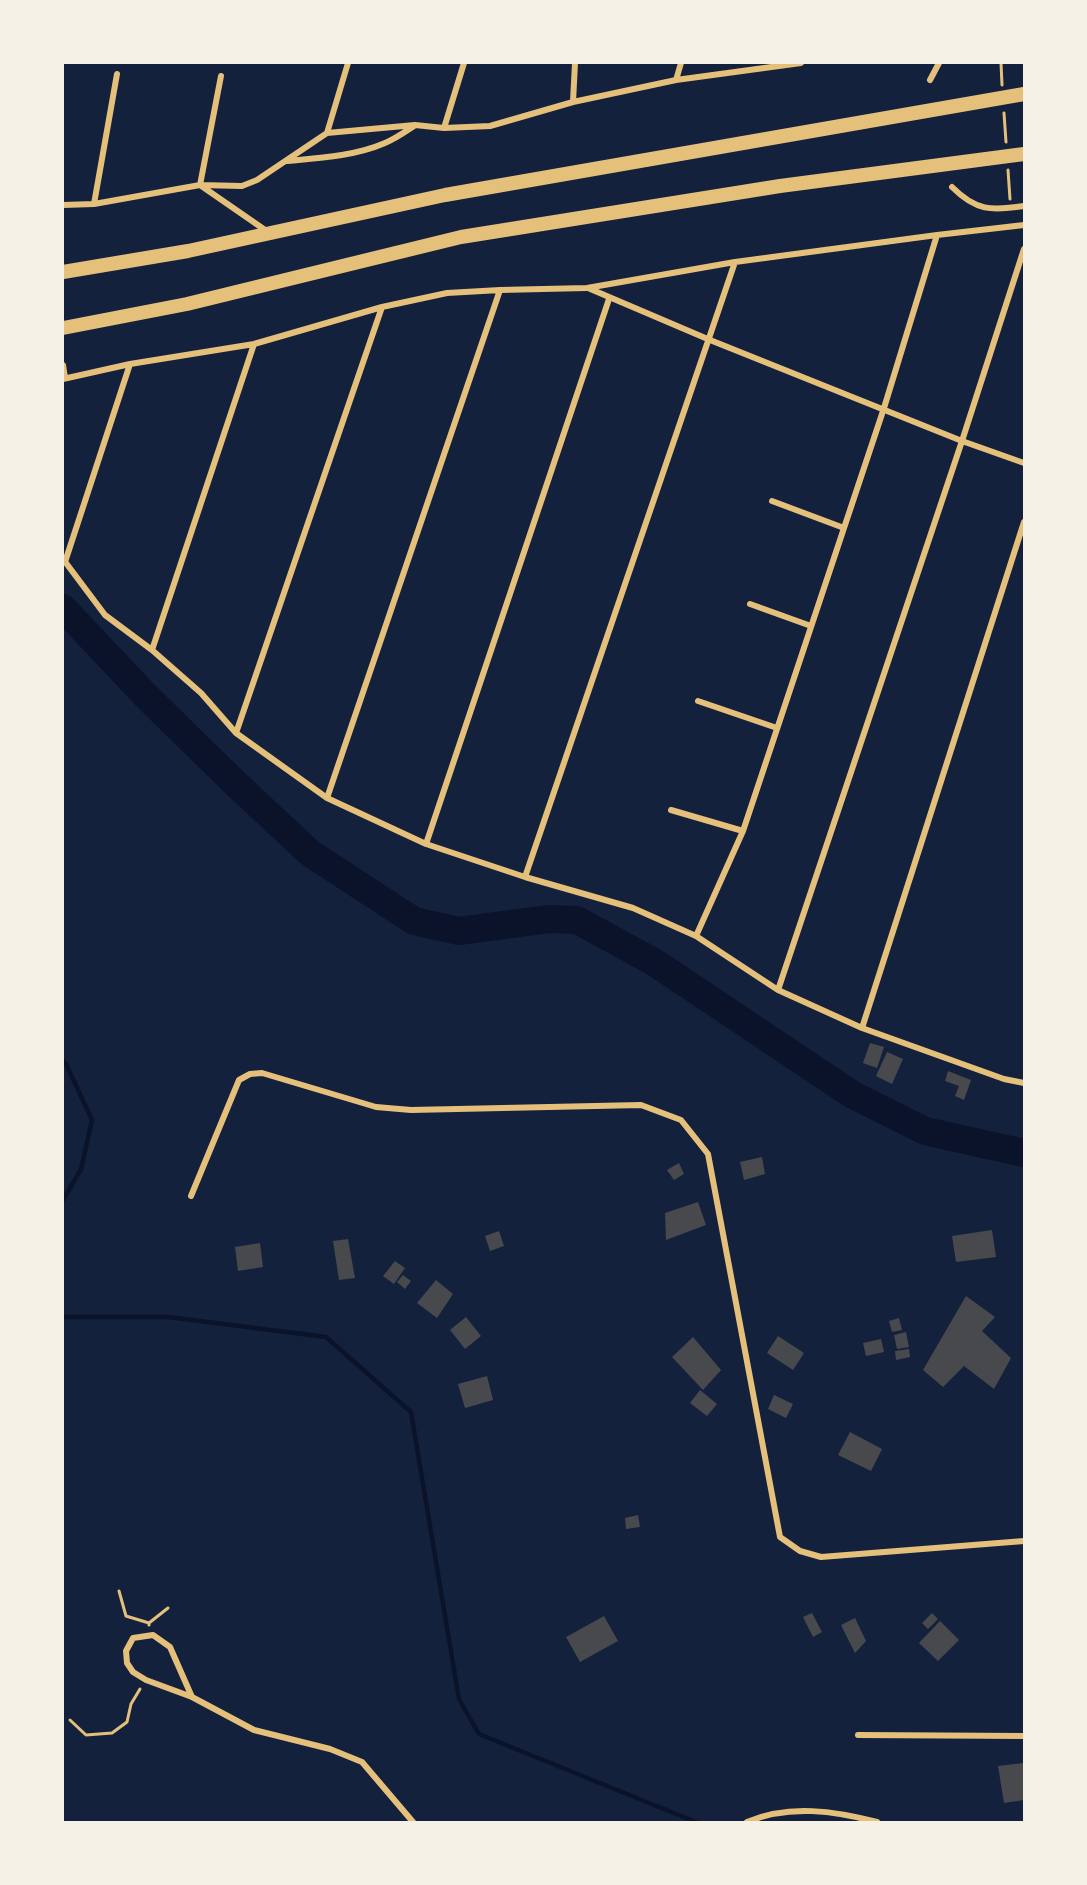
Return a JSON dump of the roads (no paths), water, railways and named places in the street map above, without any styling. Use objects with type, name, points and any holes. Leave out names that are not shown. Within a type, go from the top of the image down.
[{"type":"highway","points":[[63,272],[188,251],[445,195],[1024,94]]},
{"type":"highway","points":[[63,328],[187,304],[461,237],[780,186],[1024,154]]},
{"type":"street","points":[[327,133],[348,63]]},
{"type":"street","points":[[444,128],[464,63]]},
{"type":"street","points":[[573,102],[575,63]]},
{"type":"street","points":[[676,80],[681,63]]},
{"type":"street","points":[[63,205],[94,204],[200,185],[242,186],[257,180],[327,133],[415,125],[444,128],[490,126],[573,102],[676,80],[801,63]]},
{"type":"street","points":[[930,80],[939,63]]},
{"type":"street","points":[[94,204],[117,74]]},
{"type":"street","points":[[200,185],[221,76]]},
{"type":"street","points":[[286,161],[320,158],[371,148],[388,142],[415,125]]},
{"type":"street","points":[[200,185],[270,233]]},
{"type":"street","points":[[952,187],[965,200],[988,209],[1024,206]]},
{"type":"street","points":[[63,365],[64,379],[130,364],[254,344],[382,307],[447,293],[587,288],[735,262],[1024,225]]},
{"type":"street","points":[[696,936],[743,831],[884,408],[937,235]]},
{"type":"street","points":[[778,990],[1024,249]]},
{"type":"street","points":[[525,877],[735,262]]},
{"type":"street","points":[[587,288],[962,441],[1024,463]]},
{"type":"street","points":[[327,798],[500,290]]},
{"type":"street","points":[[426,844],[609,298]]},
{"type":"street","points":[[236,733],[382,307]]},
{"type":"street","points":[[152,650],[254,344]]},
{"type":"street","points":[[130,364],[64,561],[105,615],[152,650],[201,693],[236,733],[327,798],[426,844],[525,877],[633,908],[696,936],[778,990],[862,1028],[1004,1079],[1024,1083]]},
{"type":"street","points":[[772,501],[844,528]]},
{"type":"street","points":[[862,1028],[1024,522]]},
{"type":"street","points":[[750,604],[811,626]]},
{"type":"street","points":[[698,701],[777,728]]},
{"type":"street","points":[[671,810],[743,831]]},
{"type":"street","points":[[191,1196],[239,1080],[250,1074],[262,1072],[376,1107],[411,1110],[641,1105],[681,1120],[708,1154],[780,1537],[800,1551],[821,1557],[1024,1541]]},
{"type":"street","points":[[192,1696],[170,1647],[153,1635],[134,1638],[126,1651],[127,1663],[133,1672],[146,1680],[192,1696],[254,1730],[330,1749],[362,1762],[413,1822]]},
{"type":"street","points":[[858,1735],[1024,1736]]},
{"type":"street","points":[[750,1821],[791,1810],[846,1814],[877,1822]]},
{"type":"waterway","points":[[63,608],[146,696],[310,853],[414,921],[459,931],[549,919],[577,920],[654,962],[853,1095],[925,1131],[1024,1153]]},
{"type":"waterway","points":[[63,1061],[92,1120],[81,1169],[63,1200]]},
{"type":"waterway","points":[[63,1317],[168,1317],[326,1337],[411,1412],[459,1699],[479,1734],[696,1822]]}]
